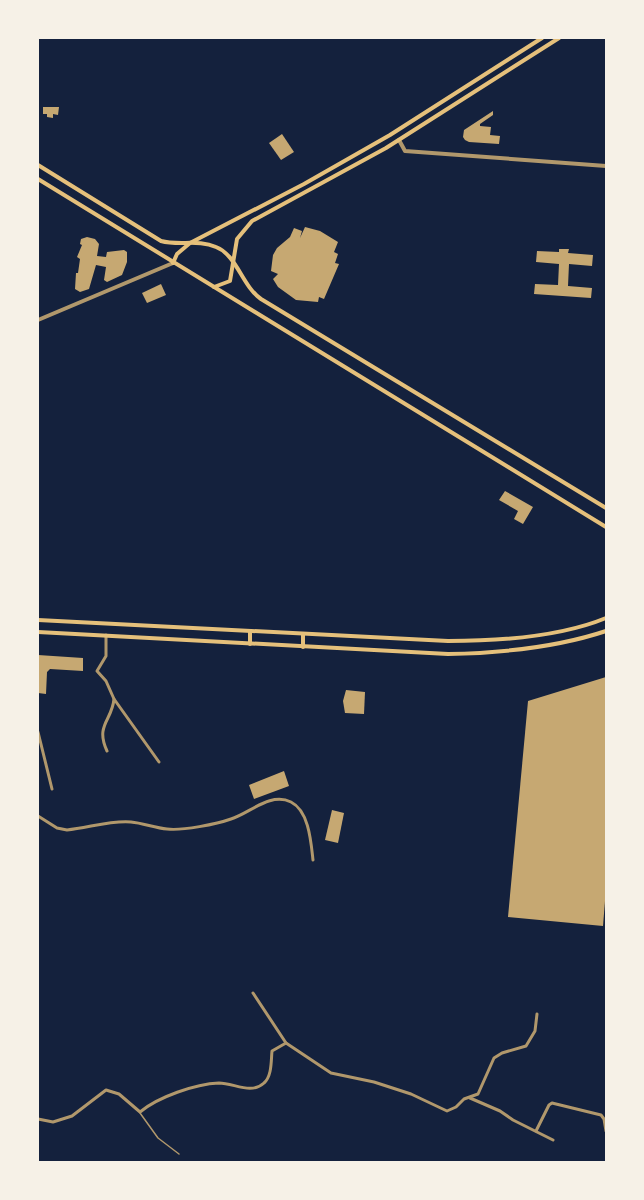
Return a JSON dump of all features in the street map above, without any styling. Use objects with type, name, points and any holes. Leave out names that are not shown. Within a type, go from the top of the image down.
[{"type":"main road","points":[[173,263],[177,254],[190,243],[381,141],[543,38]]},
{"type":"main road","points":[[214,287],[230,280],[234,268],[237,239],[252,221],[399,140],[560,38]]},
{"type":"main road","points":[[38,165],[161,241],[173,244],[202,243],[217,247],[233,261],[238,272],[256,296],[606,508]]},
{"type":"main road","points":[[38,179],[606,527]]},
{"type":"main road","points":[[38,620],[448,641],[497,640],[571,629],[606,618]]},
{"type":"main road","points":[[38,632],[448,654],[498,653],[575,640],[606,631]]},
{"type":"main road","points":[[250,632],[250,644]]},
{"type":"main road","points":[[303,635],[303,647]]},
{"type":"street","points":[[399,140],[405,151],[606,166]]},
{"type":"street","points":[[38,320],[173,263]]},
{"type":"street","points":[[106,635],[106,656],[97,671],[106,681],[114,699],[159,762]]},
{"type":"street","points":[[107,751],[102,741],[104,722],[113,707],[114,699]]},
{"type":"street","points":[[38,732],[52,789]]},
{"type":"street","points":[[38,816],[57,828],[67,830],[130,822],[170,830],[182,830],[231,819],[276,799],[286,800],[294,803],[303,814],[313,860]]},
{"type":"street","points":[[253,993],[285,1043],[331,1073],[374,1082],[411,1094],[445,1111],[453,1110],[468,1097],[478,1094],[491,1062],[498,1055],[526,1046],[535,1030],[537,1014]]},
{"type":"street","points":[[38,1119],[53,1122],[72,1116],[106,1090],[119,1094],[140,1112],[151,1103],[217,1083],[230,1084],[248,1090],[264,1083],[269,1075],[272,1051],[285,1043]]},
{"type":"street","points":[[468,1097],[500,1110],[513,1120],[553,1140]]},
{"type":"street","points":[[536,1131],[552,1103],[597,1113],[604,1119],[606,1131]]},
{"type":"lane","points":[[140,1112],[158,1138],[179,1154]]},
{"type":"building","points":[[43,107],[59,107],[58,115],[53,114],[53,118],[47,117],[47,114],[43,114]]},
{"type":"building","points":[[493,111],[493,115],[480,126],[491,127],[490,135],[500,136],[499,144],[465,140],[464,130]]},
{"type":"building","points":[[282,134],[294,152],[281,160],[269,143]]},
{"type":"building","points":[[305,227],[320,231],[338,242],[334,252],[338,254],[335,263],[339,264],[324,299],[319,297],[318,302],[296,300],[278,287],[273,279],[278,274],[271,271],[273,255],[277,248],[290,237],[294,228],[302,231],[300,238]]},
{"type":"building","points":[[87,237],[95,239],[99,244],[97,256],[106,257],[107,252],[124,250],[127,252],[127,262],[122,275],[107,282],[104,280],[106,267],[96,265],[89,289],[80,292],[75,289],[80,259],[77,257],[82,245],[80,244],[81,239]]},
{"type":"building","points":[[559,249],[569,249],[568,253],[593,255],[592,266],[569,264],[568,286],[592,288],[591,298],[534,294],[535,284],[558,285],[559,264],[536,262],[537,251],[559,252]]},
{"type":"building","points":[[161,284],[166,295],[147,303],[142,293]]},
{"type":"building","points":[[505,491],[533,507],[523,524],[514,519],[518,511],[499,500]]},
{"type":"building","points":[[38,655],[83,658],[83,671],[50,669],[47,672],[46,694],[38,693]]},
{"type":"building","points":[[606,677],[606,889],[603,926],[508,917],[528,701]]},
{"type":"building","points":[[346,690],[365,692],[364,714],[345,713],[343,701]]},
{"type":"building","points":[[284,771],[289,786],[254,799],[249,785]]},
{"type":"building","points":[[332,810],[344,813],[338,843],[325,840]]}]
